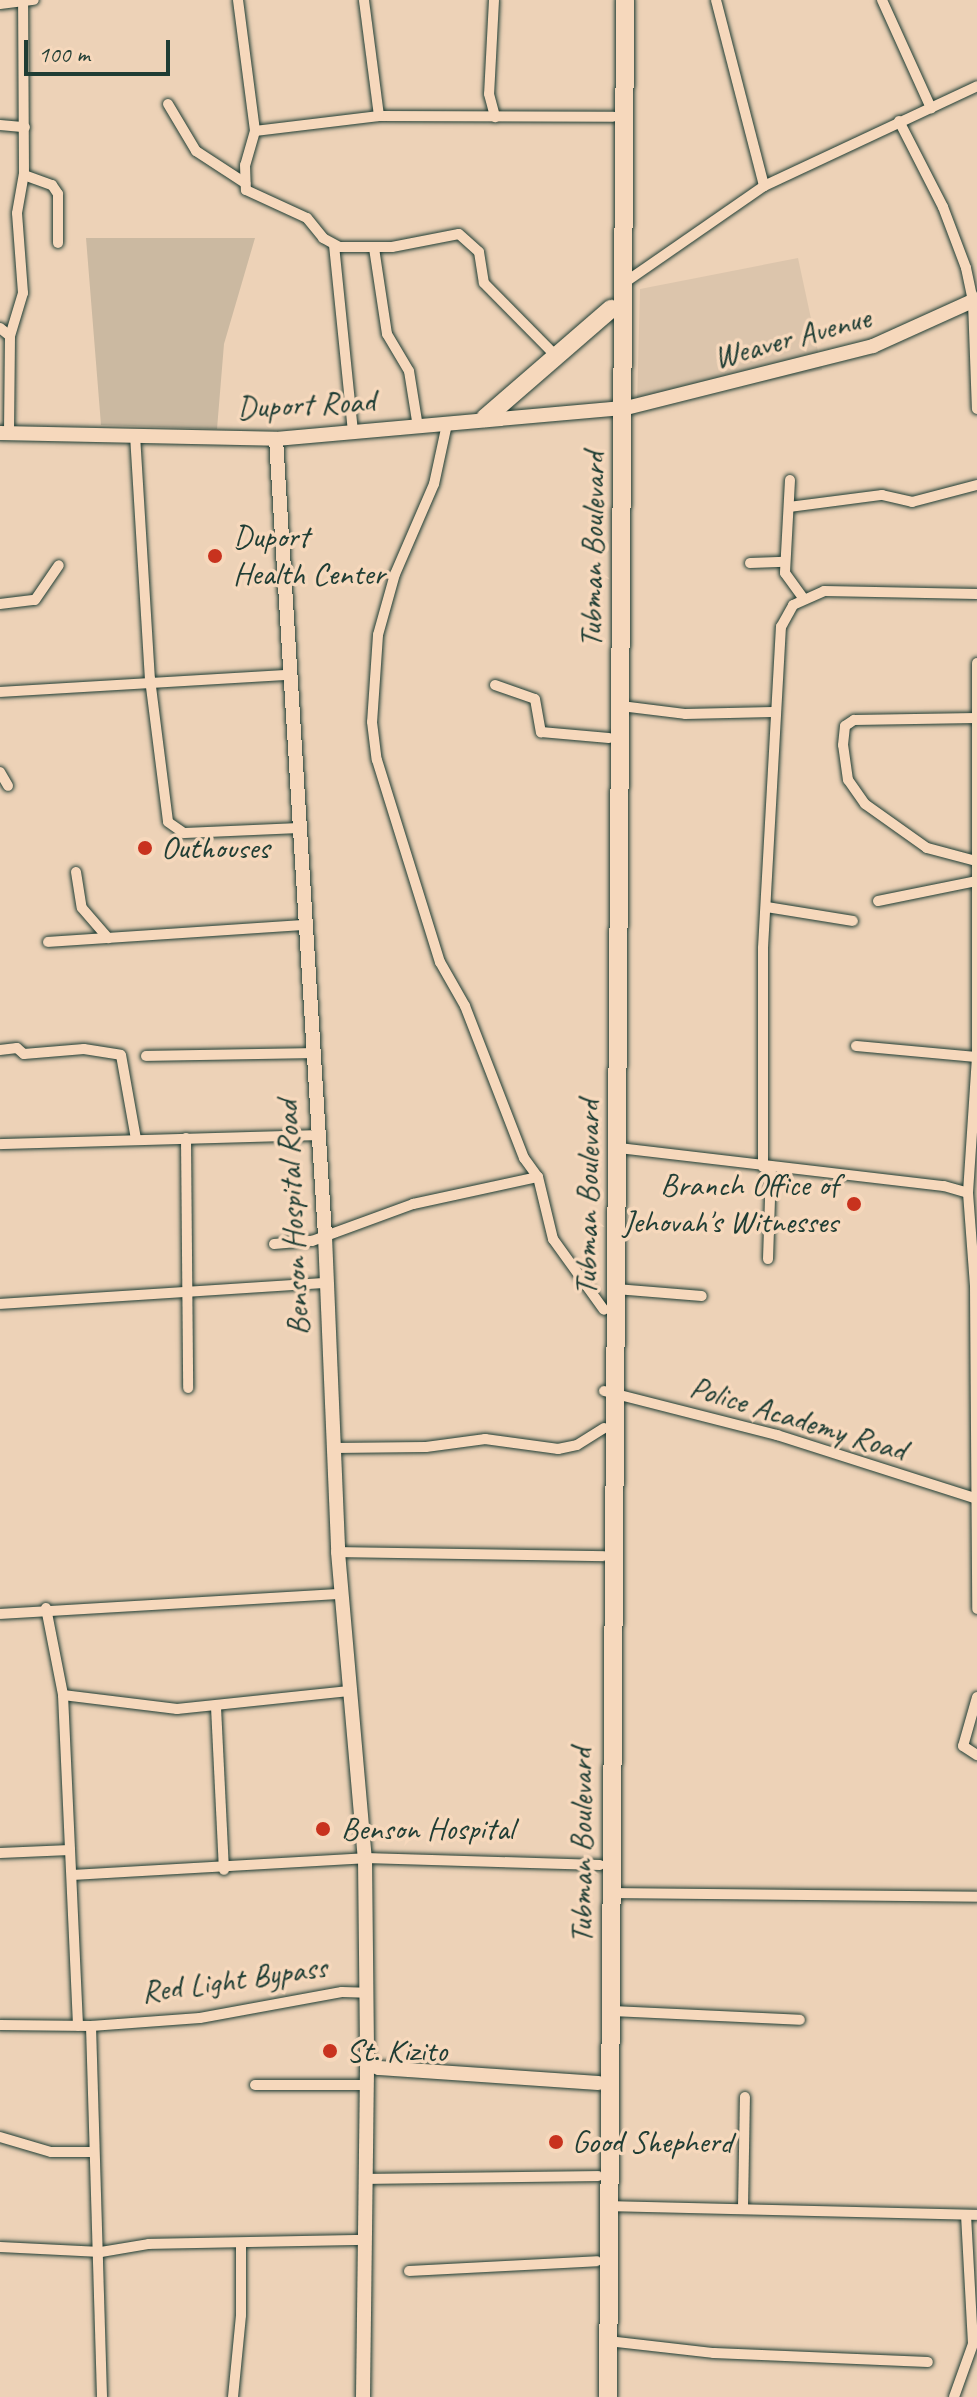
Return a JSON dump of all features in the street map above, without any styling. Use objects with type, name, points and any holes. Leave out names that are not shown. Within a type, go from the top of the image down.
[{"type":"highway","name":"Tubman Boulevard","points":[[608,2397],[612,2011],[610,1393],[619,1148],[621,706],[620,409],[611,309],[613,0]]},
{"type":"highway","name":"Tubman Boulevard","points":[[596,2397],[604,1428],[610,1393],[604,1310],[609,738],[623,284],[625,0]]},
{"type":"highway","points":[[485,418],[554,354],[611,309]]},
{"type":"street","points":[[238,0],[255,131],[245,183]]},
{"type":"street","points":[[364,0],[379,116]]},
{"type":"street","points":[[494,0],[489,94],[495,117]]},
{"type":"street","points":[[716,0],[764,186]]},
{"type":"street","points":[[882,0],[931,108]]},
{"type":"street","points":[[0,4],[28,1],[24,175],[17,213],[23,293],[10,336],[5,432]]},
{"type":"street","points":[[623,284],[764,186],[977,86]]},
{"type":"street","points":[[168,104],[196,151],[245,183],[261,199],[307,218],[334,245],[353,432]]},
{"type":"street","points":[[255,131],[379,116],[613,117]]},
{"type":"street","points":[[899,121],[943,207],[975,301],[977,409]]},
{"type":"street","points":[[0,125],[25,127]]},
{"type":"street","points":[[24,175],[52,185],[58,194],[58,243]]},
{"type":"street","points":[[334,245],[374,248],[451,233],[472,242],[484,283],[554,354]]},
{"type":"street","points":[[374,248],[387,334],[409,371],[418,427]]},
{"type":"street","name":"Weaver Avenue","points":[[620,409],[873,346],[975,301]]},
{"type":"street","points":[[0,328],[10,336]]},
{"type":"street","name":"Duport Road","points":[[5,432],[276,439],[485,418],[620,409]]},
{"type":"street","points":[[447,424],[434,484],[395,574],[378,635],[372,722],[394,821],[440,962],[465,1006],[524,1158],[538,1177],[562,1258],[604,1310]]},
{"type":"street","points":[[135,435],[150,679],[171,827],[184,833],[300,828]]},
{"type":"street","name":"Benson Hospital Road","points":[[276,439],[316,1135],[325,1236],[338,1552],[365,1858],[366,1993]]},
{"type":"street","points":[[790,480],[786,577],[803,598]]},
{"type":"street","points":[[789,507],[882,495],[912,502],[977,485]]},
{"type":"street","points":[[750,563],[785,562]]},
{"type":"street","points":[[0,604],[35,600],[59,565]]},
{"type":"street","points":[[768,1259],[767,907],[773,712],[781,627],[803,598],[824,591],[977,594]]},
{"type":"street","points":[[977,663],[977,1057],[968,1193],[974,1220],[977,1609]]},
{"type":"street","points":[[0,692],[150,679],[288,675]]},
{"type":"street","points":[[495,685],[535,699],[541,732],[609,738]]},
{"type":"street","points":[[621,706],[685,714],[773,712]]},
{"type":"street","points":[[976,718],[854,720],[845,726],[843,745],[848,780],[865,804],[927,848],[976,861]]},
{"type":"street","points":[[0,772],[8,786]]},
{"type":"street","points":[[76,872],[82,908],[108,938]]},
{"type":"street","points":[[878,901],[976,881]]},
{"type":"street","points":[[767,907],[853,921]]},
{"type":"street","points":[[48,942],[305,925]]},
{"type":"street","points":[[856,1046],[977,1057]]},
{"type":"street","points":[[0,1050],[17,1048],[24,1054],[84,1049],[121,1055],[136,1139]]},
{"type":"street","points":[[146,1056],[312,1053]]},
{"type":"street","points":[[0,1144],[316,1135]]},
{"type":"street","points":[[186,1138],[188,1388]]},
{"type":"street","points":[[619,1148],[767,1168],[944,1186],[968,1193]]},
{"type":"street","points":[[274,1244],[325,1236],[456,1192],[538,1177]]},
{"type":"street","points":[[0,1304],[326,1283]]},
{"type":"street","points":[[616,1289],[702,1296]]},
{"type":"street","name":"Police Academy Road","points":[[610,1393],[777,1435],[975,1498]]},
{"type":"street","points":[[334,1448],[426,1447],[485,1439],[558,1449],[577,1445],[604,1428]]},
{"type":"street","points":[[338,1552],[603,1556]]},
{"type":"street","points":[[0,1614],[46,1608],[341,1594]]},
{"type":"street","points":[[46,1608],[63,1695],[78,2026]]},
{"type":"street","points":[[63,1695],[147,1707],[216,1707],[349,1691]]},
{"type":"street","points":[[977,1697],[963,1746],[977,1755]]},
{"type":"street","points":[[216,1707],[224,1870]]},
{"type":"street","points":[[0,1853],[70,1850]]},
{"type":"street","points":[[72,1875],[224,1870],[365,1858],[600,1865]]},
{"type":"street","points":[[612,1893],[977,1897]]},
{"type":"street","name":"Red Light Bypass","points":[[0,2025],[91,2026],[200,2018],[342,1992],[366,1993],[363,2397]]},
{"type":"street","points":[[612,2011],[800,2020]]},
{"type":"street","points":[[91,2026],[94,2152],[101,2252],[102,2397]]},
{"type":"street","points":[[367,2063],[379,2068],[598,2083]]},
{"type":"street","points":[[255,2085],[367,2085]]},
{"type":"street","points":[[743,2208],[745,2097]]},
{"type":"street","points":[[0,2137],[51,2152],[94,2152]]},
{"type":"street","points":[[365,2179],[598,2176]]},
{"type":"street","points":[[610,2206],[972,2215],[973,2344],[954,2397]]},
{"type":"street","points":[[0,2247],[101,2252],[149,2244],[363,2240]]},
{"type":"street","points":[[233,2397],[241,2315],[241,2243]]},
{"type":"street","points":[[409,2271],[597,2261]]},
{"type":"street","points":[[608,2341],[714,2353],[928,2362]]},
{"type":"shaded area","points":[[86,238],[255,238],[224,344],[217,429],[101,425]]},
{"type":"shaded area","points":[[798,258],[822,370],[637,407],[640,289]]},
{"type":"place","name":"Duport Health Center","points":[[215,556]]},
{"type":"place","name":"Outhouses","points":[[145,848]]},
{"type":"place","name":"Branch Office of Jehovah's Witnesses","points":[[854,1204]]},
{"type":"place","name":"Benson Hospital","points":[[323,1829]]},
{"type":"place","name":"St. Kizito","points":[[330,2051]]},
{"type":"place","name":"Good Shepherd","points":[[556,2142]]}]
